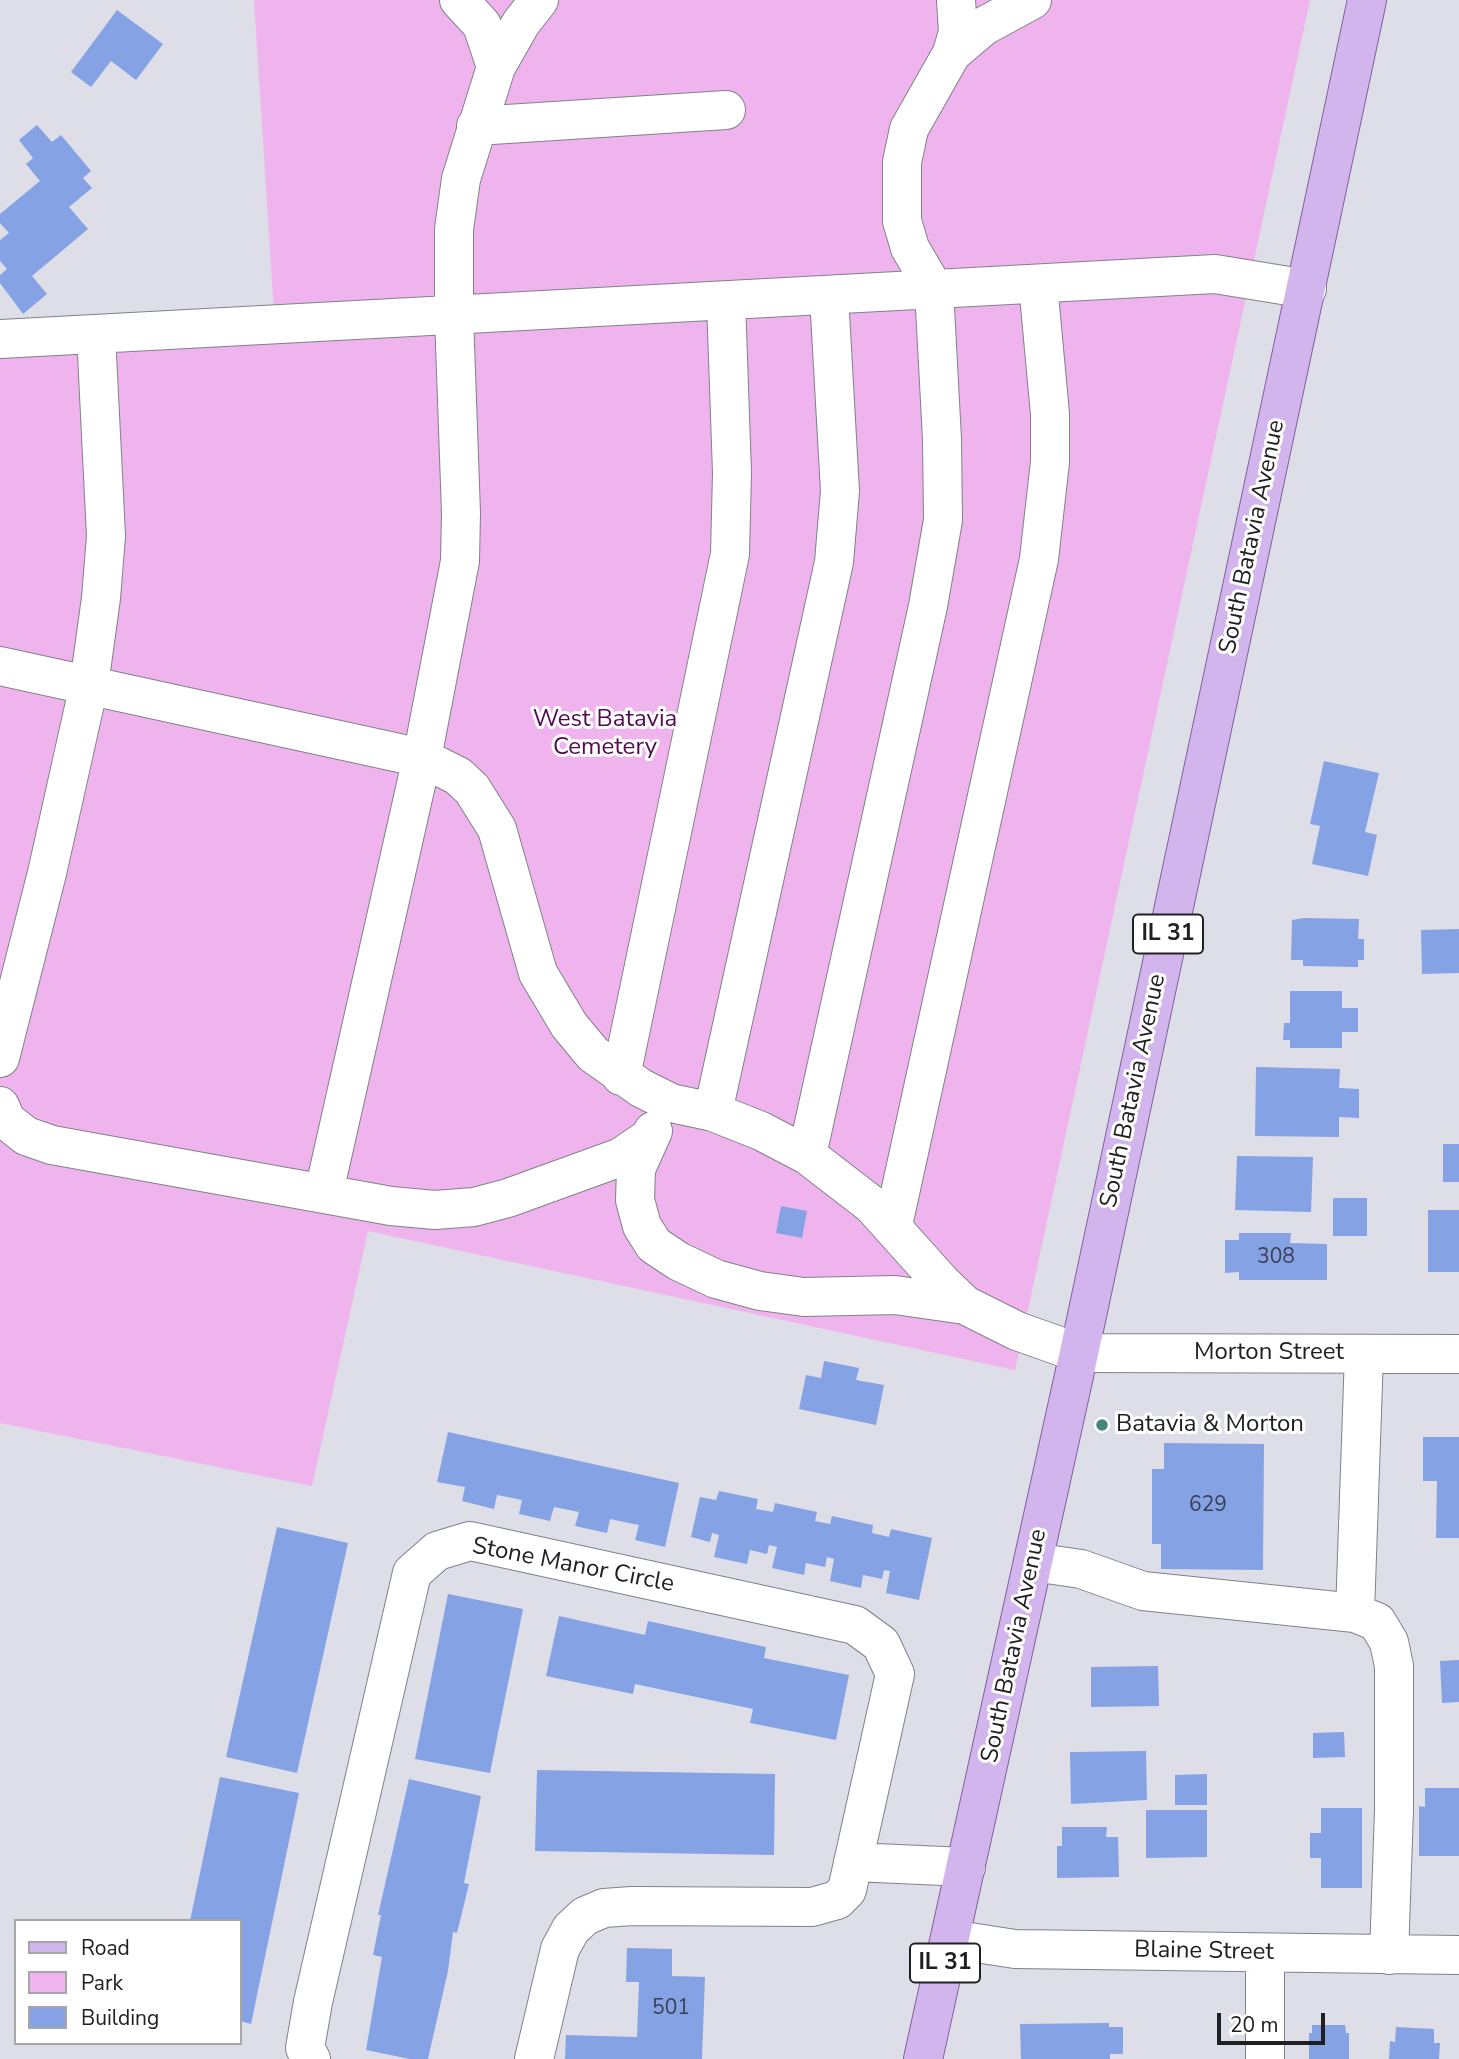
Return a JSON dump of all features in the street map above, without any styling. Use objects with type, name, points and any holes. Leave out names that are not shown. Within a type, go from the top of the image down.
[{"type":"main road","name":"South Batavia Avenue","points":[[923,2059],[1079,1353],[1367,0]]},
{"type":"street","points":[[459,0],[482,25],[496,67]]},
{"type":"street","points":[[324,1192],[422,758],[460,561],[454,229],[461,178],[496,67],[521,23],[539,0]]},
{"type":"street","points":[[807,1155],[937,562],[944,482],[934,289],[910,248],[902,221],[902,162],[909,129],[951,53],[958,32],[956,0]]},
{"type":"street","points":[[951,53],[984,26],[1031,0]]},
{"type":"street","points":[[476,126],[726,110]]},
{"type":"street","points":[[0,339],[1216,274],[1307,289]]},
{"type":"street","points":[[892,1225],[1039,559],[1050,450],[1038,284]]},
{"type":"street","points":[[713,1112],[834,562],[840,491],[828,296]]},
{"type":"street","points":[[621,1076],[730,554],[732,473],[726,301]]},
{"type":"street","points":[[0,1058],[47,873],[89,685],[106,536],[96,334]]},
{"type":"street","points":[[0,666],[422,758],[458,776],[472,789],[497,829],[538,973],[569,1025],[593,1054],[621,1076],[671,1103],[713,1112],[761,1131],[807,1155],[838,1176],[892,1225],[924,1264],[965,1306]]},
{"type":"street","points":[[671,1103],[646,1140],[636,1170],[635,1200],[642,1226],[654,1245],[678,1261],[716,1279],[760,1291],[804,1297],[895,1295],[965,1306]]},
{"type":"street","points":[[0,1106],[6,1120],[26,1136],[52,1145],[391,1206],[435,1210],[474,1207],[508,1198],[621,1157],[646,1140]]},
{"type":"street","name":"Morton Street","points":[[965,1306],[1017,1331],[1079,1353],[1459,1354]]},
{"type":"street","points":[[1355,1613],[1364,1354]]},
{"type":"street","name":"Stone Manor Circle","points":[[311,2059],[305,2048],[313,2002],[412,1573],[437,1550],[470,1541],[855,1625],[881,1644],[895,1674],[847,1890],[837,1900],[825,1905],[632,1906],[604,1909],[586,1916],[572,1929],[560,1949],[534,2059]]},
{"type":"street","points":[[1033,1562],[1081,1569],[1143,1591],[1355,1613],[1377,1622],[1389,1642],[1394,1666],[1394,1835],[1388,1955]]},
{"type":"street","points":[[853,1862],[966,1867]]},
{"type":"street","name":"Blaine Street","points":[[950,1939],[999,1948],[1459,1955]]},
{"type":"street","points":[[1265,1954],[1265,2059]]},
{"type":"green space","name":"West Batavia Cemetery","points":[[254,0],[1310,0],[1015,1370],[368,1231],[312,1486],[0,1423],[0,328],[274,313]]},
{"type":"building","points":[[117,10],[163,44],[136,80],[111,61],[91,87],[71,72]]},
{"type":"building","points":[[37,125],[52,142],[61,135],[91,171],[83,178],[92,188],[69,207],[88,229],[32,276],[47,294],[23,314],[0,283],[0,275],[7,269],[0,261],[0,240],[9,233],[0,223],[0,214],[40,181],[26,164],[33,158],[19,140]]},
{"type":"building","points":[[1324,761],[1379,773],[1365,832],[1377,835],[1368,876],[1312,864],[1320,826],[1310,824]]},
{"type":"building","points":[[1359,919],[1358,939],[1364,939],[1364,960],[1358,960],[1358,967],[1303,966],[1303,960],[1291,960],[1292,920]]},
{"type":"building","points":[[1459,929],[1459,973],[1422,974],[1421,930]]},
{"type":"building","points":[[1290,991],[1342,991],[1342,1008],[1358,1008],[1358,1032],[1342,1032],[1342,1048],[1290,1048],[1290,1040],[1283,1040],[1284,1023],[1290,1023]]},
{"type":"building","points":[[1256,1067],[1340,1069],[1339,1088],[1359,1089],[1359,1118],[1339,1117],[1339,1137],[1255,1136]]},
{"type":"building","points":[[1443,1144],[1459,1144],[1459,1182],[1443,1182]]},
{"type":"building","points":[[1237,1156],[1313,1157],[1311,1212],[1235,1210]]},
{"type":"building","points":[[1333,1198],[1367,1198],[1367,1236],[1333,1236]]},
{"type":"building","points":[[781,1206],[807,1211],[802,1238],[776,1233]]},
{"type":"building","points":[[1428,1210],[1459,1210],[1459,1272],[1428,1272]]},
{"type":"building","points":[[1239,1233],[1291,1233],[1290,1243],[1327,1244],[1327,1280],[1239,1280],[1239,1272],[1225,1273],[1225,1240],[1239,1240]]},
{"type":"building","points":[[824,1361],[859,1368],[856,1380],[884,1385],[876,1425],[799,1409],[806,1375],[821,1378]]},
{"type":"building","points":[[448,1432],[679,1483],[665,1547],[635,1540],[639,1525],[610,1519],[607,1533],[575,1526],[579,1512],[554,1507],[550,1521],[519,1514],[522,1500],[497,1495],[494,1509],[462,1501],[465,1487],[437,1482]]},
{"type":"building","points":[[1423,1437],[1459,1437],[1459,1538],[1436,1538],[1437,1481],[1423,1481]]},
{"type":"building","points":[[1164,1443],[1264,1444],[1263,1570],[1161,1569],[1161,1544],[1152,1544],[1152,1469],[1164,1469]]},
{"type":"building","points":[[719,1491],[758,1499],[756,1509],[773,1512],[775,1503],[817,1512],[815,1521],[830,1524],[832,1516],[873,1525],[872,1533],[889,1537],[891,1529],[932,1538],[919,1600],[886,1593],[890,1571],[884,1570],[882,1579],[863,1575],[861,1588],[830,1581],[834,1559],[827,1557],[825,1567],[806,1563],[804,1575],[772,1568],[777,1547],[769,1545],[767,1554],[750,1550],[747,1564],[714,1557],[719,1535],[712,1533],[710,1542],[691,1537],[700,1497],[716,1500]]},
{"type":"building","points":[[277,1527],[348,1543],[297,1773],[226,1757]]},
{"type":"building","points":[[448,1594],[523,1609],[490,1773],[415,1759]]},
{"type":"building","points":[[559,1616],[645,1635],[648,1621],[766,1647],[764,1658],[849,1675],[836,1740],[750,1723],[753,1709],[635,1684],[633,1694],[546,1676]]},
{"type":"building","points":[[1459,1660],[1459,1702],[1442,1703],[1440,1661]]},
{"type":"building","points":[[1158,1666],[1159,1706],[1091,1707],[1091,1667]]},
{"type":"building","points":[[1344,1732],[1345,1757],[1313,1758],[1313,1733]]},
{"type":"building","points":[[1146,1751],[1147,1800],[1071,1804],[1070,1752]]},
{"type":"building","points":[[537,1770],[775,1774],[774,1855],[535,1851]]},
{"type":"building","points":[[1207,1774],[1207,1805],[1175,1805],[1175,1775]]},
{"type":"building","points":[[220,1777],[299,1793],[251,2024],[242,2022],[242,1919],[190,1919]]},
{"type":"building","points":[[409,1779],[481,1796],[464,1883],[469,1884],[457,1933],[453,1932],[448,1971],[428,2059],[410,2059],[366,2050],[382,1957],[373,1955],[381,1915],[378,1915]]},
{"type":"building","points":[[1425,1788],[1459,1788],[1459,1856],[1419,1856],[1419,1806],[1425,1807]]},
{"type":"building","points":[[1321,1808],[1362,1808],[1362,1888],[1321,1888],[1321,1858],[1310,1858],[1310,1833],[1321,1833]]},
{"type":"building","points":[[1146,1810],[1207,1810],[1207,1857],[1146,1858]]},
{"type":"building","points":[[1062,1827],[1107,1827],[1106,1837],[1118,1837],[1119,1877],[1057,1878],[1057,1846],[1062,1846]]},
{"type":"building","points":[[627,1948],[672,1949],[672,1976],[705,1977],[702,2059],[565,2059],[566,2035],[637,2037],[639,1982],[626,1982]]},
{"type":"building","points":[[1109,2023],[1109,2027],[1123,2027],[1123,2054],[1110,2054],[1110,2059],[1021,2059],[1020,2024]]},
{"type":"building","points":[[1312,2025],[1345,2025],[1346,2033],[1349,2033],[1349,2059],[1309,2059],[1309,2033],[1312,2033]]},
{"type":"building","points":[[1396,2027],[1434,2029],[1434,2043],[1440,2043],[1439,2059],[1389,2059],[1390,2041],[1395,2042]]},
{"type":"place","name":"Batavia & Morton","points":[[1102,1425]]}]
